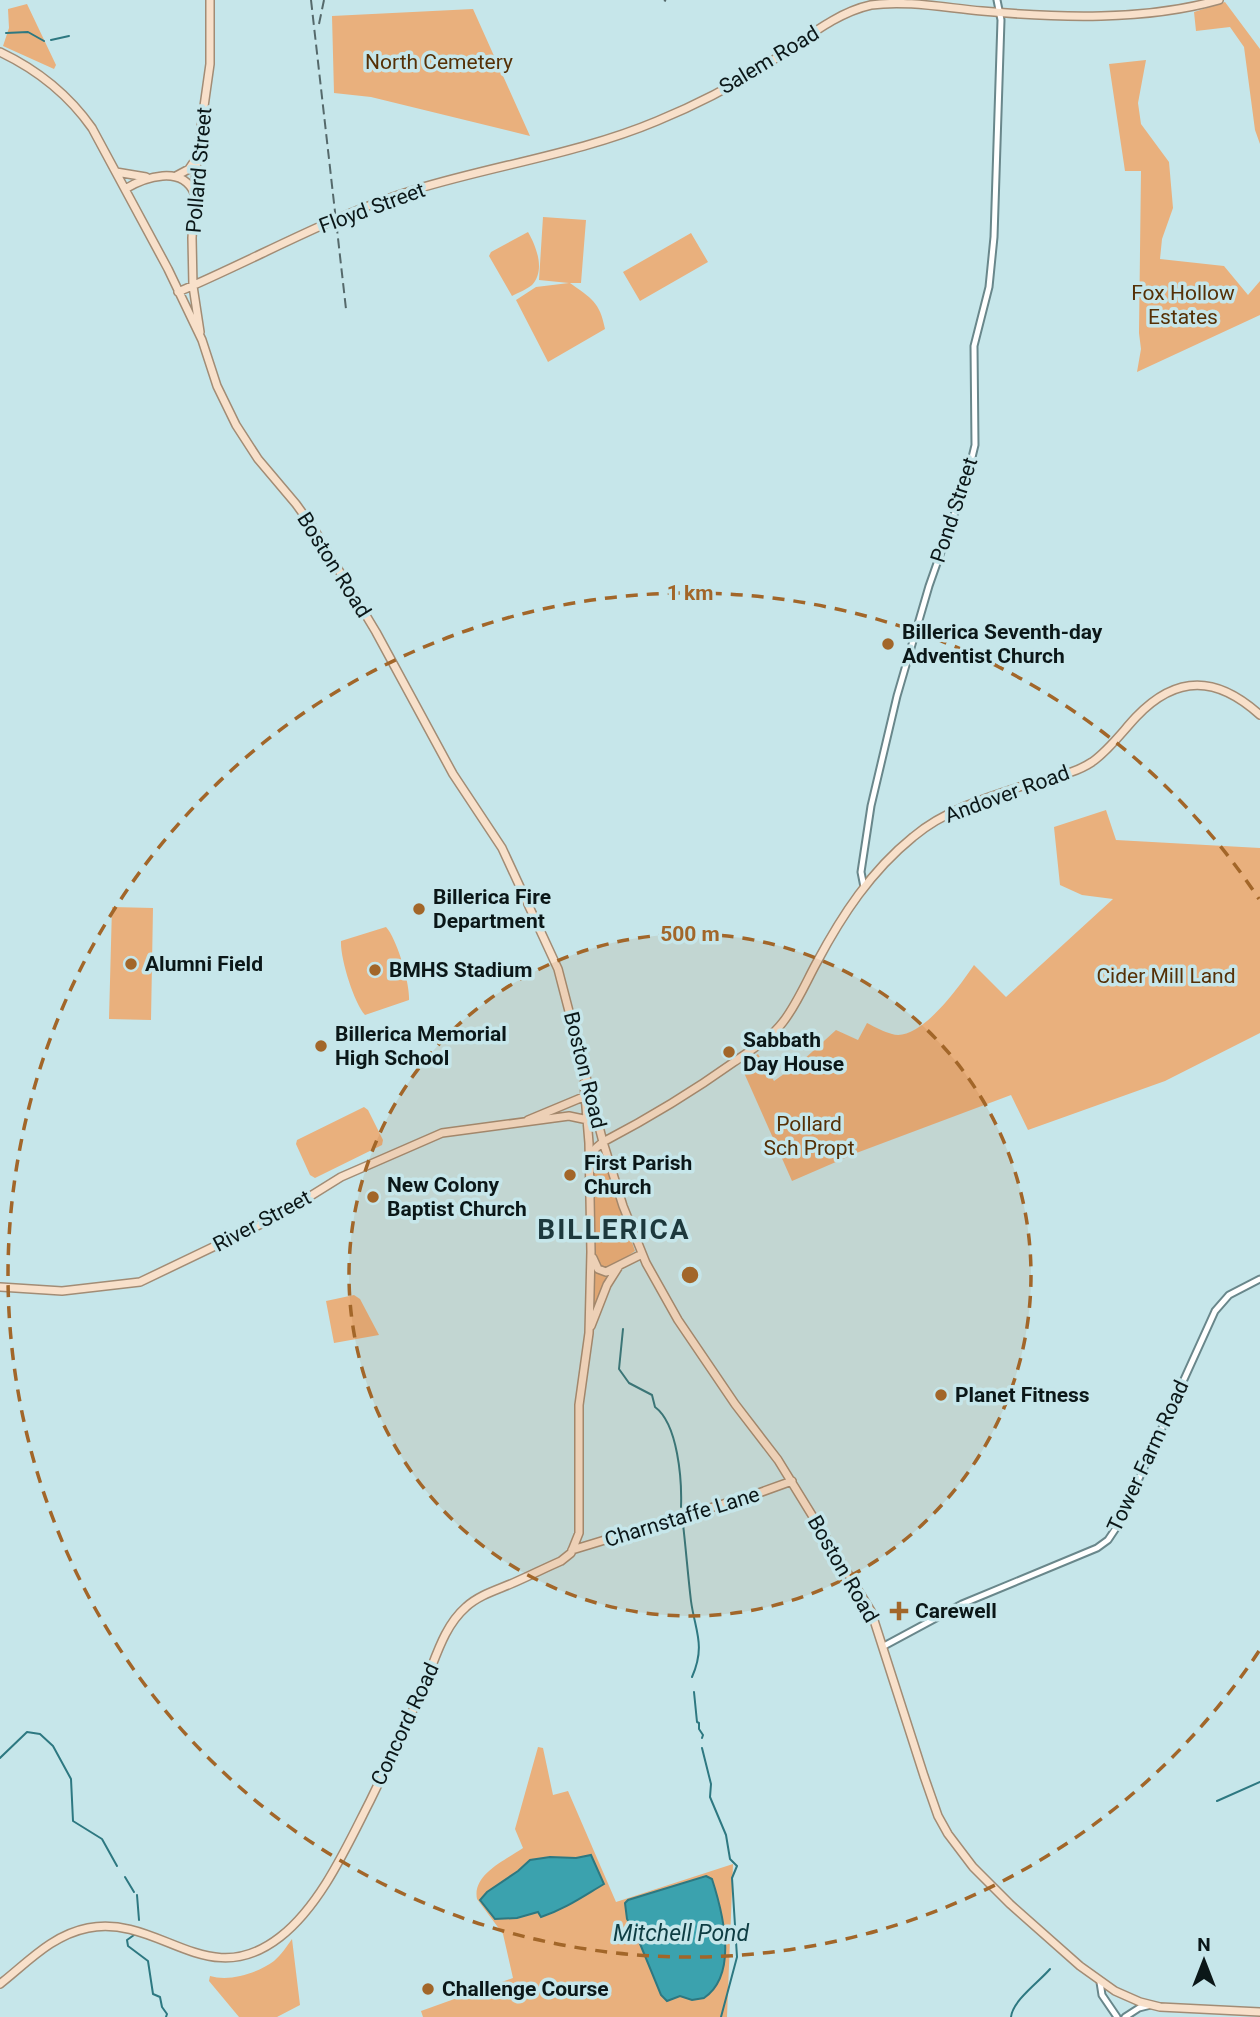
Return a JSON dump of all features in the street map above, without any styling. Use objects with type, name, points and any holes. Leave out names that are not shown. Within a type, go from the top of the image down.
[{"type":"main road","name":"Pollard Street","points":[[202,340],[192,286],[192,270],[197,156],[210,64],[210,0]]},
{"type":"main road","name":"Salem Road","points":[[574,147],[655,122],[703,100],[773,61],[826,26],[863,8],[900,3],[1060,16],[1174,9],[1219,0]]},
{"type":"main road","name":"Boston Road","points":[[4,54],[50,81],[72,102],[92,128],[168,269],[202,340],[217,386],[236,425],[258,459],[314,529],[376,632],[444,760],[502,848],[558,969],[583,1062],[589,1096],[642,1254],[678,1320],[792,1482],[871,1611],[924,1777],[938,1816],[948,1834],[984,1880],[1073,1961],[1124,1996],[1151,2005],[1178,2009],[1260,2012]]},
{"type":"main road","name":"Floyd Street","points":[[178,292],[324,225],[397,196],[574,147]]},
{"type":"main road","points":[[175,177],[189,170],[197,156]]},
{"type":"main road","points":[[116,172],[150,177],[175,177],[189,183],[195,194]]},
{"type":"main road","points":[[125,189],[150,177]]},
{"type":"main road","points":[[192,270],[197,275],[208,278]]},
{"type":"main road","name":"Andover Road","points":[[603,1142],[678,1100],[760,1045],[790,1010],[857,895],[901,847],[940,817],[996,795],[1072,772],[1094,761],[1146,708],[1168,690],[1192,685],[1216,687],[1236,696],[1260,715]]},
{"type":"main road","points":[[572,1550],[579,1532],[578,1422],[589,1333],[589,1096]]},
{"type":"main road","name":"River Street","points":[[517,1124],[589,1096]]},
{"type":"main road","name":"River Street","points":[[0,1287],[62,1291],[140,1282],[281,1215],[341,1177],[442,1133],[569,1116],[588,1120]]},
{"type":"main road","points":[[589,1160],[603,1142]]},
{"type":"main road","points":[[589,1160],[600,1157],[609,1161]]},
{"type":"main road","points":[[591,1252],[596,1266],[600,1271],[606,1272],[642,1254]]},
{"type":"main road","points":[[589,1333],[607,1285],[620,1266]]},
{"type":"main road","name":"Charnstaffe Lane","points":[[572,1550],[792,1482]]},
{"type":"main road","name":"Concord Road","points":[[0,1984],[47,1945],[75,1931],[89,1928],[128,1928],[144,1932],[185,1951],[212,1957],[245,1954],[274,1941],[301,1914],[338,1861],[404,1732],[451,1622],[480,1597],[561,1561],[572,1550]]},
{"type":"street","name":"Pond Street","points":[[864,887],[861,872],[871,806],[897,696],[975,445],[974,346],[989,287],[994,237],[1001,63],[998,0]]},
{"type":"street","name":"Tower Farm Road","points":[[884,1646],[962,1604],[1087,1553],[1108,1540],[1118,1525],[1215,1311],[1228,1294],[1260,1279]]},
{"type":"street","points":[[1101,1982],[1102,1995],[1117,2017]]},
{"type":"street","points":[[1125,2017],[1139,2008],[1151,2005]]},
{"type":"green space","points":[[1225,2],[1260,49],[1260,144],[1255,130],[1244,47],[1230,27],[1196,31],[1194,12]]},
{"type":"green space","points":[[27,4],[56,65],[54,69],[3,46],[9,28],[8,9]]},
{"type":"green space","name":"North Cemetery","points":[[473,9],[530,136],[371,97],[334,93],[332,16]]},
{"type":"green space","name":"Fox Hollow Estates","points":[[1146,60],[1138,103],[1141,124],[1169,162],[1173,208],[1162,239],[1160,259],[1224,266],[1248,295],[1260,281],[1260,315],[1137,372],[1141,349],[1141,171],[1125,171],[1109,64]]},
{"type":"green space","points":[[543,217],[586,220],[581,283],[570,283],[594,302],[605,329],[548,362],[516,300],[536,287],[569,283],[539,280]]},
{"type":"green space","points":[[528,232],[536,251],[538,272],[532,285],[512,296],[489,256],[491,252]]},
{"type":"green space","points":[[691,233],[708,262],[640,301],[623,272]]},
{"type":"green space","name":"Cider Mill Land","points":[[1106,810],[1116,840],[1260,848],[1260,1033],[1165,1081],[1028,1130],[1011,1095],[859,1152],[792,1181],[741,1066],[758,1054],[774,1081],[801,1062],[836,1030],[858,1040],[867,1023],[892,1034],[915,1030],[939,1010],[974,965],[1006,997],[1113,899],[1082,895],[1060,885],[1054,827]]},
{"type":"green space","name":"Alumni Field","points":[[112,907],[153,908],[151,1020],[109,1019]]},
{"type":"green space","name":"BMHS Stadium","points":[[386,927],[402,962],[409,1000],[365,1015],[348,980],[341,941]]},
{"type":"green space","points":[[364,1107],[383,1140],[382,1145],[315,1178],[310,1175],[296,1144],[297,1140]]},
{"type":"green space","points":[[596,1162],[605,1164],[635,1251],[611,1268],[593,1309],[593,1168]]},
{"type":"green space","points":[[354,1295],[360,1299],[379,1335],[334,1343],[326,1301]]},
{"type":"green space","points":[[538,1747],[543,1748],[553,1795],[568,1791],[616,1902],[733,1864],[727,2017],[423,2017],[421,2011],[513,1978],[503,1934],[477,1899],[477,1890],[485,1875],[523,1848],[515,1829]],"holes":[[[550,1857],[576,1858],[604,1884],[581,1897],[538,1912],[487,1892],[530,1860]]]},
{"type":"green space","points":[[292,1939],[300,2005],[277,2017],[239,2017],[209,1981],[210,1976],[235,1977],[260,1969],[277,1959]]},
{"type":"water","name":"Mitchell Pond","points":[[591,1855],[604,1884],[550,1914],[541,1917],[538,1912],[517,1918],[495,1919],[480,1900],[530,1860]]},
{"type":"water","name":"Mitchell Pond","points":[[706,1876],[712,1879],[724,1925],[725,1959],[722,1974],[715,1987],[704,1998],[692,2000],[680,1996],[667,2001],[661,1995],[627,1919],[625,1903]]},
{"type":"waterway","points":[[6,33],[28,32],[44,41]]},
{"type":"waterway","points":[[51,40],[69,36]]},
{"type":"waterway","points":[[623,1329],[619,1369],[629,1383],[652,1395],[655,1407],[669,1426],[677,1453],[681,1507]]},
{"type":"waterway","points":[[683,1524],[699,1647],[692,1677]]},
{"type":"waterway","points":[[694,1692],[697,1722],[702,1738]]},
{"type":"waterway","points":[[0,1758],[27,1732],[40,1734],[53,1746],[71,1779],[73,1821],[102,1839],[117,1866]]},
{"type":"waterway","points":[[702,1748],[711,1784],[710,1797],[726,1835],[730,1859],[737,1866],[732,1878],[737,1957],[721,2017]]},
{"type":"waterway","points":[[1217,1801],[1260,1782]]},
{"type":"waterway","points":[[125,1877],[134,1892]]},
{"type":"waterway","points":[[137,1895],[139,1920]]},
{"type":"waterway","points":[[134,1935],[127,1940],[128,1946],[148,1961],[153,1994],[160,1997],[166,2017]]},
{"type":"waterway","points":[[1011,2017],[1016,2004],[1050,1969]]},
{"type":"railway","points":[[311,0],[346,309]]},
{"type":"railway","points":[[319,24],[324,0]]},
{"type":"place","name":"Billerica Seventh-day Adventist Church","points":[[888,644]]},
{"type":"place","name":"Billerica Fire Department","points":[[419,909]]},
{"type":"place","name":"Alumni Field","points":[[131,964]]},
{"type":"place","name":"BMHS Stadium","points":[[375,970]]},
{"type":"place","name":"Billerica Memorial High School","points":[[321,1046]]},
{"type":"place","name":"Sabbath Day House","points":[[729,1052]]},
{"type":"place","name":"First Parish Church","points":[[570,1175]]},
{"type":"place","name":"New Colony Baptist Church","points":[[373,1197]]},
{"type":"place","name":"Planet Fitness","points":[[941,1395]]},
{"type":"place","name":"Carewell","points":[[899,1611]]},
{"type":"place","name":"Challenge Course","points":[[428,1989]]},
{"type":"district","name":"BILLERICA","points":[[614,1229]]},
{"type":"park label","name":"Pollard Sch Propt","points":[[809,1136]]}]
